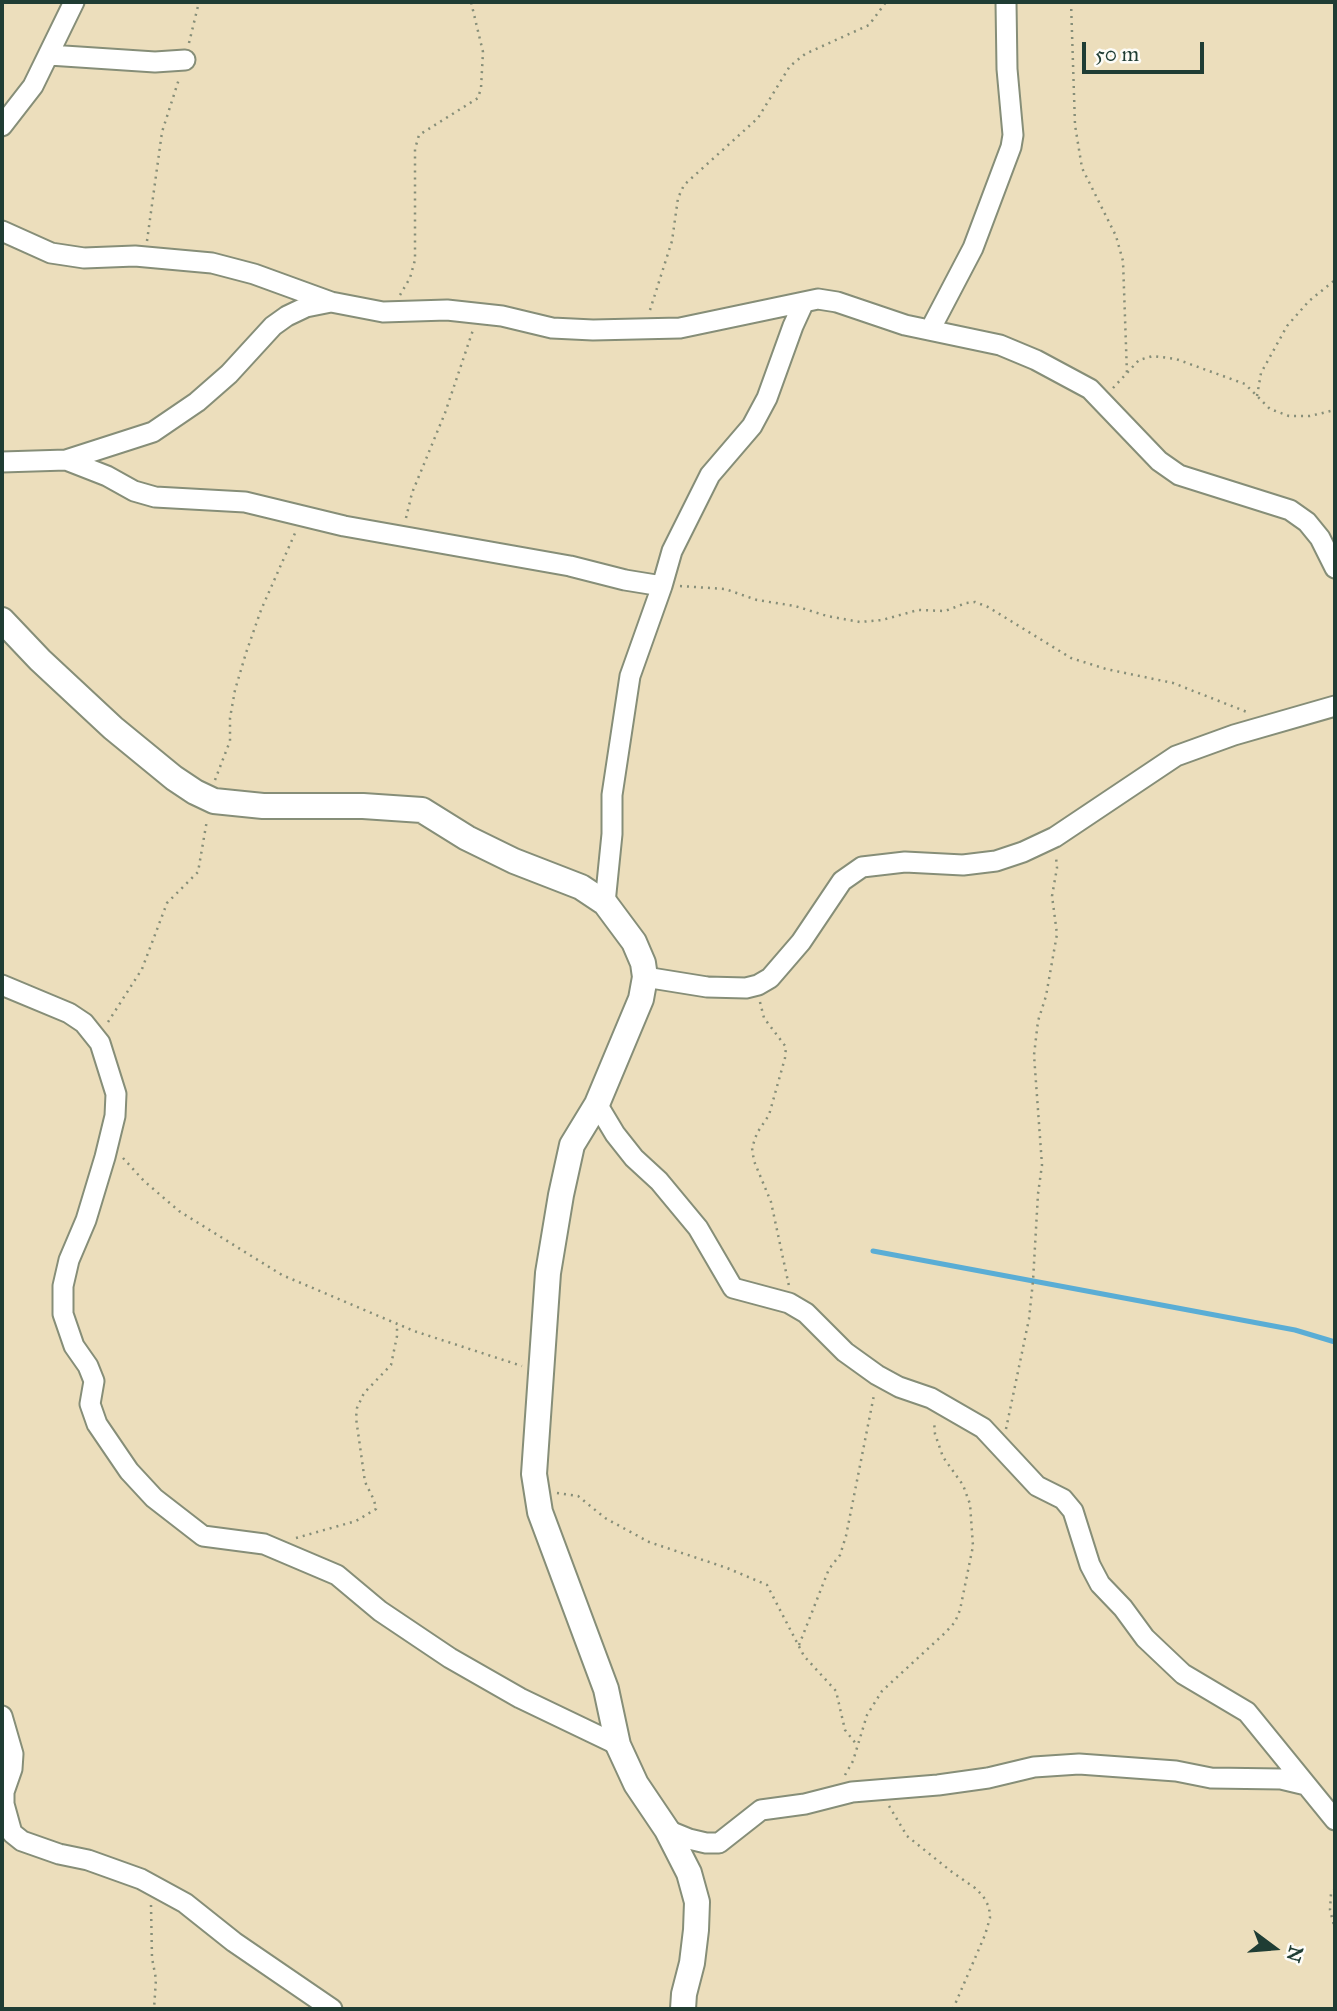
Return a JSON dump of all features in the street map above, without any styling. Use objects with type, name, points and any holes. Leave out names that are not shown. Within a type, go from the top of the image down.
[{"type":"street","points":[[2,126],[33,86],[74,2]]},
{"type":"street","points":[[930,330],[973,248],[1011,147],[1013,135],[1007,69],[1006,2]]},
{"type":"street","points":[[49,55],[155,62],[185,60]]},
{"type":"street","points":[[2,231],[51,253],[84,258],[145,257],[212,263],[254,274],[331,302],[383,312],[447,310],[502,316],[552,328],[680,328],[818,299],[837,302],[905,325],[1015,350],[1090,389],[1159,461],[1179,475],[1290,510],[1307,522],[1320,538],[1335,568]]},
{"type":"street","points":[[2,462],[66,460],[153,432],[197,402],[229,374],[273,326],[306,307],[331,302]]},
{"type":"street","points":[[605,904],[612,834],[612,795],[630,676],[672,551],[710,475],[752,426],[766,398],[803,302]]},
{"type":"street","points":[[66,460],[107,476],[134,491],[155,497],[244,502],[344,526],[662,586]]},
{"type":"street","points":[[2,620],[40,660],[113,728],[174,778],[211,799],[263,806],[363,806],[422,810],[467,838],[514,861],[581,887],[605,904],[634,942],[643,963],[645,977],[640,999],[597,1104],[572,1145],[561,1195],[548,1273],[534,1474],[540,1512],[606,1689],[618,1745],[636,1784],[667,1830],[688,1873],[696,1902],[693,1952],[684,1994],[684,2009]]},
{"type":"street","points":[[645,977],[707,987],[746,988],[758,985],[770,978],[801,942],[842,881],[862,867],[905,862],[963,865],[996,861],[1023,852],[1055,837],[1176,756],[1267,725],[1335,706]]},
{"type":"street","points":[[2,985],[84,1023],[100,1043],[116,1094],[115,1116],[109,1143],[86,1220],[69,1259],[63,1286],[63,1314],[74,1346],[88,1366],[94,1381],[90,1404],[97,1424],[129,1471],[154,1498],[203,1536],[264,1544],[337,1575],[380,1611],[450,1658],[520,1698],[618,1745]]},
{"type":"street","points":[[597,1104],[615,1135],[634,1158],[659,1181],[698,1228],[733,1288],[789,1303],[806,1313],[845,1352],[877,1375],[931,1398],[983,1427],[1037,1486],[1063,1499],[1073,1511],[1090,1565],[1100,1584],[1123,1608],[1145,1638],[1183,1674],[1247,1712],[1335,1820]]},
{"type":"street","points":[[2,1716],[13,1754],[12,1769],[4,1792],[4,1804],[12,1833],[22,1841],[141,1879],[186,1903],[234,1942],[332,2009]]},
{"type":"street","points":[[667,1830],[689,1839],[719,1843],[761,1810],[852,1792],[988,1778],[1034,1767],[1079,1764],[1176,1771],[1211,1778],[1281,1779],[1306,1785]]},
{"type":"path","points":[[145,257],[162,132],[185,60],[199,2]]},
{"type":"path","points":[[383,312],[400,294],[410,278],[415,260],[415,149],[419,135],[478,98],[481,88],[483,52],[471,2]]},
{"type":"path","points":[[642,328],[659,288],[663,265],[672,241],[678,198],[684,185],[758,118],[790,65],[805,54],[869,25],[886,2]]},
{"type":"path","points":[[1071,2],[1075,125],[1082,168],[1116,236],[1123,261],[1128,374]]},
{"type":"path","points":[[1257,396],[1261,373],[1287,326],[1308,301],[1335,279]]},
{"type":"path","points":[[405,536],[406,515],[412,493],[446,413],[479,314]]},
{"type":"path","points":[[1101,400],[1139,360],[1153,356],[1176,359],[1245,384],[1270,409],[1289,416],[1335,410]]},
{"type":"path","points":[[100,1043],[111,1014],[142,969],[167,903],[198,872],[204,828],[229,741],[235,690],[261,610],[302,515]]},
{"type":"path","points":[[662,586],[725,589],[757,600],[860,622],[882,620],[918,610],[945,611],[975,602],[988,607],[1070,659],[1106,670],[1173,683],[1247,712],[1267,725]]},
{"type":"path","points":[[998,1442],[1009,1419],[1029,1319],[1033,1281],[1042,1165],[1034,1055],[1038,1021],[1046,996],[1057,934],[1052,896],[1057,869],[1055,837]]},
{"type":"path","points":[[758,985],[764,1018],[786,1047],[769,1115],[757,1133],[752,1148],[754,1161],[771,1202],[789,1277],[789,1303]]},
{"type":"path","points":[[109,1143],[144,1181],[179,1211],[282,1275],[397,1324],[520,1364],[541,1381]]},
{"type":"path","points":[[264,1544],[303,1537],[356,1521],[376,1510],[365,1482],[357,1408],[364,1393],[390,1365],[397,1324]]},
{"type":"path","points":[[799,1645],[829,1569],[841,1555],[870,1426],[877,1375]]},
{"type":"path","points":[[830,1798],[853,1760],[867,1715],[882,1691],[946,1632],[955,1622],[960,1610],[973,1546],[970,1504],[963,1485],[943,1457],[935,1434],[931,1398]]},
{"type":"path","points":[[537,1492],[578,1496],[605,1518],[649,1542],[727,1568],[767,1586],[799,1645],[817,1672],[836,1690],[845,1730],[857,1745]]},
{"type":"path","points":[[874,1791],[888,1806],[907,1836],[983,1895],[989,1908],[990,1918],[985,1935],[953,2009]]},
{"type":"path","points":[[141,1879],[150,1899],[152,1916],[152,1958],[156,1979],[154,2009]]},
{"type":"path","points":[[1335,1888],[1331,1893],[1330,1910],[1335,1929]]},
{"type":"waterway","points":[[873,1251],[1295,1330],[1335,1342]]}]
